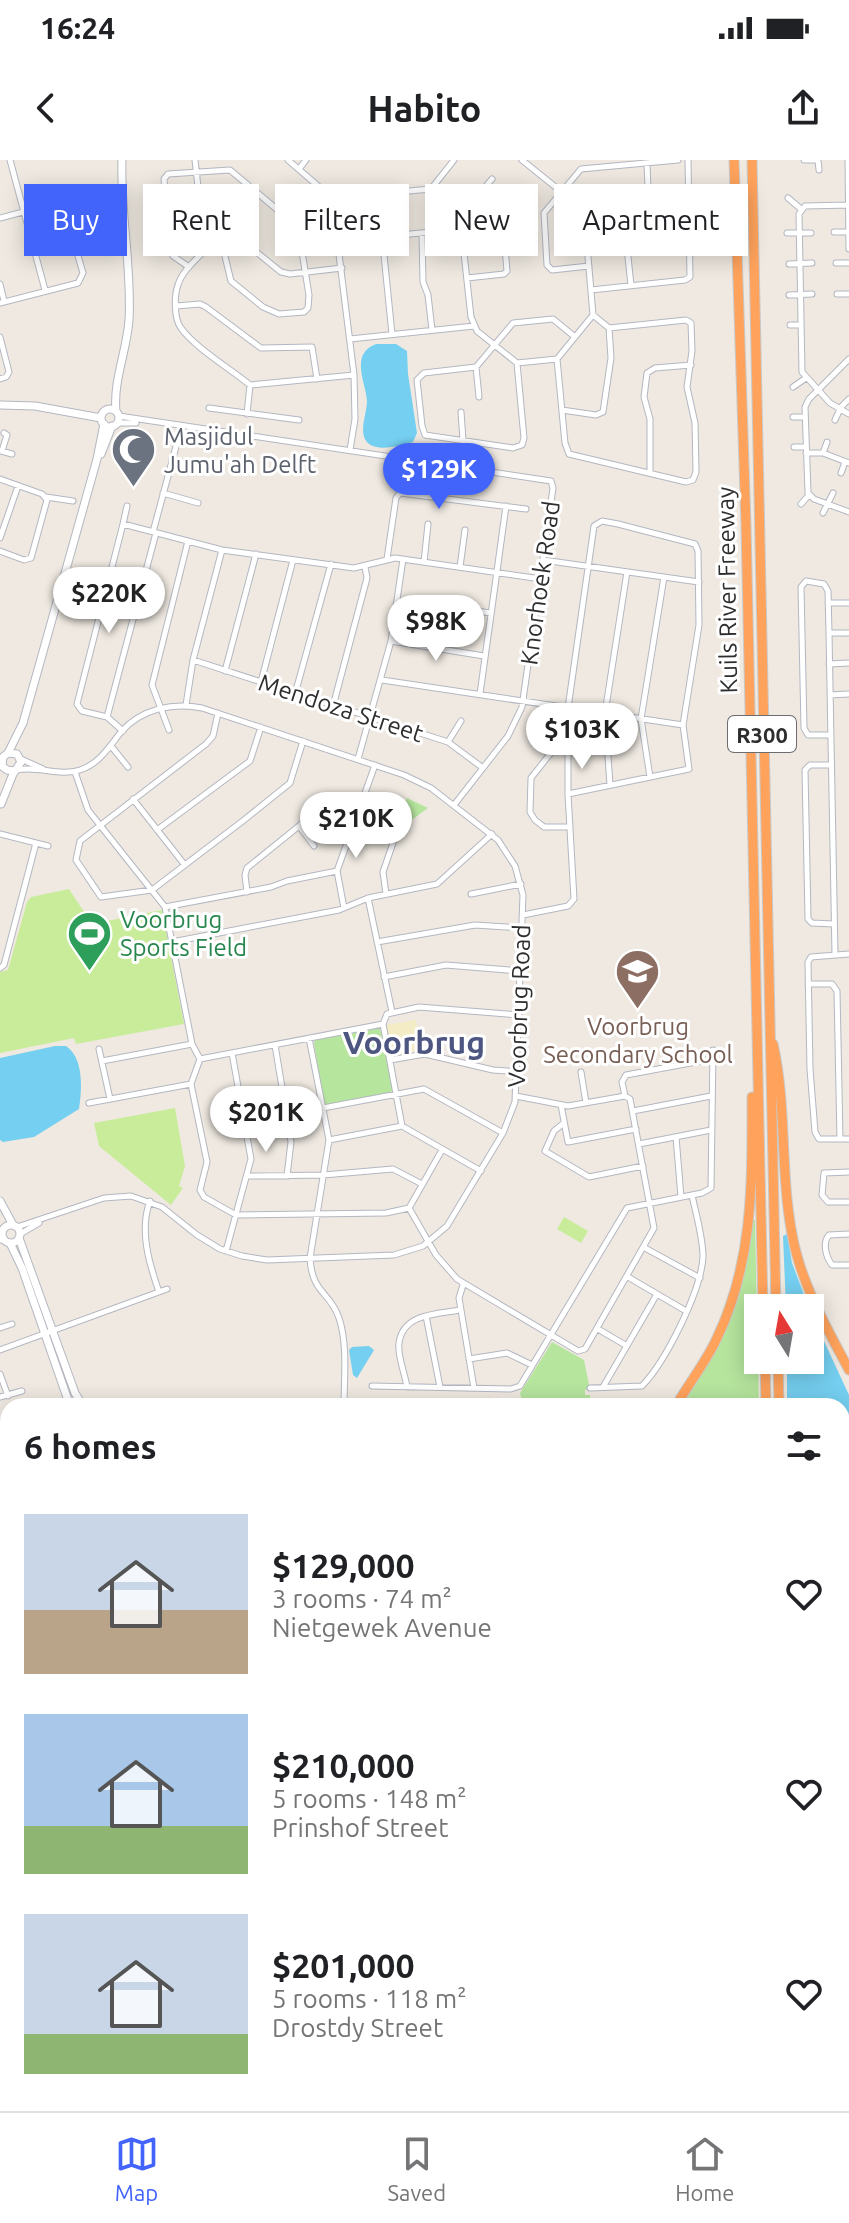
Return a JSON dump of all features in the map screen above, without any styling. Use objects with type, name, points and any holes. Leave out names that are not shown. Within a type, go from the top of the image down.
[{"type":"highway","name":"Kuils River Freeway","points":[[734,160],[747,539],[763,1294]]},
{"type":"highway","name":"Kuils River Freeway","points":[[752,160],[776,1294]]},
{"type":"highway","points":[[769,1025],[776,1057],[794,1246],[813,1301],[849,1370]]},
{"type":"highway","points":[[681,1398],[716,1340],[731,1305],[743,1262],[751,1197],[752,1070],[756,1038]]},
{"type":"highway","points":[[765,1374],[766,1398]]},
{"type":"highway","points":[[778,1374],[779,1398]]},
{"type":"street","points":[[0,218],[24,212],[10,160]]},
{"type":"street","points":[[195,160],[198,184]]},
{"type":"street","points":[[288,160],[316,184]]},
{"type":"street","points":[[299,169],[306,160]]},
{"type":"street","points":[[435,184],[454,160]]},
{"type":"street","points":[[522,160],[554,185]]},
{"type":"street","points":[[567,184],[581,169],[678,160]]},
{"type":"street","points":[[688,160],[689,184]]},
{"type":"street","points":[[804,160],[817,160],[819,170]]},
{"type":"street","points":[[848,160],[849,249]]},
{"type":"street","points":[[1,806],[5,781],[3,760],[15,744],[23,723],[118,383],[129,304],[129,265],[120,163]]},
{"type":"street","points":[[647,163],[648,184]]},
{"type":"street","points":[[189,267],[170,250],[163,182],[168,174],[230,170],[301,231],[308,308],[304,312],[270,312],[231,281],[225,256]]},
{"type":"street","points":[[488,184],[492,179]]},
{"type":"street","points":[[788,198],[801,209]]},
{"type":"street","points":[[554,200],[544,213],[547,265],[552,270],[589,266]]},
{"type":"street","points":[[801,209],[805,206],[849,205]]},
{"type":"street","points":[[801,209],[802,370],[839,411],[849,414]]},
{"type":"street","points":[[834,232],[849,232]]},
{"type":"street","points":[[422,233],[423,282],[428,295],[432,330]]},
{"type":"street","points":[[392,334],[383,245],[390,236],[425,233]]},
{"type":"street","points":[[787,233],[811,233]]},
{"type":"street","points":[[259,254],[281,272],[342,268]]},
{"type":"street","points":[[36,256],[45,290]]},
{"type":"street","points":[[0,284],[2,302],[81,280],[83,273],[79,256]]},
{"type":"street","points":[[199,256],[178,284],[177,319],[183,331],[250,385],[354,375]]},
{"type":"street","points":[[0,405],[72,411],[350,450],[355,419],[354,375],[340,256]]},
{"type":"street","points":[[465,256],[474,326],[517,363],[557,359]]},
{"type":"street","points":[[467,278],[504,274],[507,271],[506,256]]},
{"type":"street","points":[[588,256],[593,315],[557,359],[566,448],[570,455],[686,482],[695,478],[695,423],[687,387],[691,365],[692,328],[689,321],[609,328],[593,315]]},
{"type":"street","points":[[628,256],[631,285]]},
{"type":"street","points":[[591,290],[688,279],[690,256]]},
{"type":"street","points":[[789,264],[812,263]]},
{"type":"street","points":[[836,263],[849,263]]},
{"type":"street","points":[[789,295],[812,294]]},
{"type":"street","points":[[837,294],[849,294]]},
{"type":"street","points":[[176,306],[200,304],[261,348],[312,347],[317,379]]},
{"type":"street","points":[[517,363],[522,445],[513,448],[425,435],[417,380],[424,373],[476,367],[516,322],[553,319],[575,337]]},
{"type":"street","points":[[790,325],[801,325]]},
{"type":"street","points":[[350,339],[474,326]]},
{"type":"street","points":[[562,410],[596,415],[603,412],[611,358],[609,328]]},
{"type":"street","points":[[0,337],[9,370],[7,376],[0,379]]},
{"type":"street","points":[[793,356],[802,355]]},
{"type":"street","points":[[809,495],[805,403],[849,359]]},
{"type":"street","points":[[650,472],[650,419],[644,393],[647,373],[655,368],[691,365]]},
{"type":"street","points":[[476,367],[479,397]]},
{"type":"street","points":[[793,387],[806,378]]},
{"type":"street","points":[[247,414],[250,385]]},
{"type":"street","points":[[835,420],[849,399]]},
{"type":"street","points":[[209,408],[299,420]]},
{"type":"street","points":[[461,412],[463,440]]},
{"type":"street","points":[[793,417],[805,417]]},
{"type":"street","points":[[4,433],[7,435],[1,451],[12,454]]},
{"type":"street","points":[[107,717],[178,439]]},
{"type":"street","points":[[823,453],[827,442]]},
{"type":"street","points":[[794,447],[847,462],[841,473]]},
{"type":"street","name":"Knorhoek Road","points":[[350,450],[546,478],[553,483],[523,702],[508,736],[454,805]]},
{"type":"street","points":[[172,459],[204,468]]},
{"type":"street","points":[[795,478],[806,478]]},
{"type":"street","points":[[0,479],[46,497],[73,501]]},
{"type":"street","points":[[0,538],[18,486]]},
{"type":"street","points":[[163,493],[198,503]]},
{"type":"street","points":[[387,559],[396,498],[400,493],[526,509]]},
{"type":"street","points":[[823,513],[833,493]]},
{"type":"street","points":[[801,504],[809,495]]},
{"type":"street","points":[[809,495],[849,512]]},
{"type":"street","points":[[0,551],[24,560],[31,558],[46,497]]},
{"type":"street","points":[[123,731],[107,717],[82,711],[77,702],[127,506]]},
{"type":"street","points":[[480,694],[506,506]]},
{"type":"street","points":[[0,515],[7,517]]},
{"type":"street","points":[[523,915],[566,907],[573,902],[568,794],[568,708],[594,526],[602,521],[697,546],[696,650],[683,725],[689,769],[568,794]]},
{"type":"street","points":[[123,524],[222,550],[365,567],[387,559],[403,559],[541,579]]},
{"type":"street","points":[[424,562],[428,524]]},
{"type":"street","points":[[460,567],[465,530]]},
{"type":"street","points":[[169,730],[152,685],[188,541]]},
{"type":"street","points":[[186,705],[193,660],[222,550]]},
{"type":"street","points":[[225,671],[256,554]]},
{"type":"street","points":[[261,682],[294,559]]},
{"type":"street","points":[[358,759],[391,641],[403,559]]},
{"type":"street","points":[[543,560],[699,582]]},
{"type":"street","points":[[295,694],[331,564]]},
{"type":"street","points":[[333,706],[367,578],[365,567]]},
{"type":"street","points":[[610,785],[605,713],[627,572]]},
{"type":"street","points":[[650,777],[641,719],[664,577]]},
{"type":"street","points":[[830,735],[811,735],[804,730],[802,583],[808,581],[825,585],[828,603],[835,954]]},
{"type":"street","points":[[397,601],[491,613]]},
{"type":"street","points":[[828,603],[849,603]]},
{"type":"street","points":[[829,633],[849,633]]},
{"type":"street","points":[[391,641],[484,656]]},
{"type":"street","name":"Mendoza Street","points":[[193,660],[448,742],[483,768]]},
{"type":"street","points":[[829,664],[849,663]]},
{"type":"street","points":[[382,680],[683,725]]},
{"type":"street","points":[[830,695],[849,694]]},
{"type":"street","name":"Voorbrug Road","points":[[18,1231],[110,1197],[131,1196],[150,1201],[166,1210],[203,1239],[226,1251],[263,1260],[387,1257],[414,1250],[428,1243],[455,1217],[503,1133],[516,1096],[523,928],[521,884],[513,861],[492,834],[454,805],[418,780],[186,705],[160,709],[140,717],[92,765],[75,772]]},
{"type":"street","points":[[218,713],[210,741],[80,841],[76,857],[98,894],[106,898],[152,890],[290,783],[303,741]]},
{"type":"street","points":[[448,742],[461,721]]},
{"type":"street","points":[[1,806],[20,757],[23,723]]},
{"type":"street","points":[[157,830],[250,761],[261,727]]},
{"type":"street","points":[[111,746],[128,767]]},
{"type":"street","points":[[568,746],[554,749],[533,776],[530,812],[544,827],[570,827]]},
{"type":"street","points":[[3,760],[20,757],[52,772]]},
{"type":"street","points":[[3,760],[16,770],[75,772],[84,803],[165,907],[192,1044],[200,1059],[191,1084],[207,1162],[201,1192],[204,1197],[236,1215],[386,1213],[409,1208],[442,1150]]},
{"type":"street","points":[[344,908],[337,871],[375,765]]},
{"type":"street","points":[[831,765],[810,765],[805,770],[805,843],[808,919],[812,923],[834,924]]},
{"type":"street","points":[[133,799],[184,864]]},
{"type":"street","points":[[247,892],[247,868],[328,805],[358,812],[395,833],[383,872],[386,894]]},
{"type":"street","points":[[299,826],[314,846]]},
{"type":"street","points":[[0,834],[48,846]]},
{"type":"street","points":[[172,942],[344,908],[368,898],[441,882],[492,834]]},
{"type":"street","points":[[0,968],[4,965],[36,843]]},
{"type":"street","points":[[165,907],[337,871]]},
{"type":"street","points":[[471,894],[521,884]]},
{"type":"street","points":[[368,898],[392,1012]]},
{"type":"street","points":[[377,942],[470,925],[523,928]]},
{"type":"street","points":[[849,954],[811,957],[808,984],[815,1132],[819,1139],[849,1139]]},
{"type":"street","points":[[384,977],[446,965],[521,971]]},
{"type":"street","points":[[808,984],[830,984],[837,989],[840,1139]]},
{"type":"street","points":[[402,1126],[384,1016],[419,1007],[519,1015]]},
{"type":"street","points":[[200,1059],[383,1024]]},
{"type":"street","points":[[309,1038],[329,1140],[310,1258],[313,1281],[337,1312],[342,1329],[344,1398]]},
{"type":"street","points":[[102,1061],[192,1044]]},
{"type":"street","points":[[275,1045],[291,1142],[287,1176]]},
{"type":"street","points":[[99,1049],[110,1099]]},
{"type":"street","points":[[372,1386],[516,1388],[522,1384],[626,1210],[711,1188],[713,1050]]},
{"type":"street","points":[[226,1251],[248,1176],[251,1148],[232,1053]]},
{"type":"street","points":[[390,1060],[421,1054],[493,1070],[518,1072]]},
{"type":"street","points":[[625,1096],[623,1079],[626,1075],[712,1059]]},
{"type":"street","points":[[581,1072],[586,1103]]},
{"type":"street","points":[[89,1103],[191,1084]]},
{"type":"street","points":[[323,1108],[426,1090],[503,1133]]},
{"type":"street","points":[[409,1208],[446,1269],[463,1285],[582,1351],[598,1329],[654,1228],[630,1099],[625,1096],[560,1105],[516,1096]]},
{"type":"street","points":[[633,1111],[711,1096]]},
{"type":"street","points":[[560,1105],[568,1142],[636,1129]]},
{"type":"street","points":[[564,1123],[554,1131],[545,1150],[589,1177],[643,1166]]},
{"type":"street","points":[[329,1140],[402,1126],[481,1171]]},
{"type":"street","points":[[639,1144],[711,1130]]},
{"type":"street","points":[[676,1137],[681,1197]]},
{"type":"street","points":[[248,1176],[323,1175],[393,1169],[422,1184]]},
{"type":"street","points":[[849,1172],[824,1173],[822,1195],[828,1202],[849,1202]]},
{"type":"street","points":[[590,1388],[637,1387],[644,1384],[668,1346],[696,1293],[700,1278],[703,1252],[692,1195]]},
{"type":"street","points":[[150,1201],[144,1222],[159,1292]]},
{"type":"street","points":[[0,1202],[18,1231],[68,1398]]},
{"type":"street","points":[[0,1202],[3,1236],[15,1250],[78,1398]]},
{"type":"street","points":[[3,1236],[18,1231]]},
{"type":"street","points":[[3,1236],[18,1231]]},
{"type":"street","points":[[849,1234],[829,1235],[825,1249],[832,1265],[849,1265]]},
{"type":"street","points":[[645,1248],[700,1278]]},
{"type":"street","points":[[628,1277],[686,1311]]},
{"type":"street","points":[[463,1285],[459,1298],[460,1310],[474,1388]]},
{"type":"street","points":[[0,1350],[167,1289]]},
{"type":"street","points":[[602,1388],[657,1294]]},
{"type":"street","points":[[407,1387],[399,1343],[411,1321],[460,1310]]},
{"type":"street","points":[[426,1316],[440,1387]]},
{"type":"street","points":[[0,1328],[12,1324]]},
{"type":"street","points":[[598,1329],[627,1346]]},
{"type":"street","points":[[469,1359],[507,1353],[532,1365]]},
{"type":"street","points":[[0,1374],[8,1396]]},
{"type":"street","points":[[0,1397],[22,1391]]},
{"type":"green space","points":[[407,798],[428,808],[406,824],[399,819]]},
{"type":"green space","name":"Voorbrug Sports Field","points":[[69,889],[92,924],[162,910],[184,1024],[76,1044],[74,1038],[0,1053],[0,972],[8,970],[27,902],[31,897]]},
{"type":"green space","points":[[380,1028],[393,1089],[391,1092],[327,1105],[324,1103],[315,1040]]},
{"type":"green space","points":[[175,1108],[185,1166],[179,1186],[183,1188],[171,1205],[99,1146],[94,1123]]},
{"type":"green space","points":[[564,1217],[588,1231],[581,1243],[557,1229]]},
{"type":"green space","points":[[752,1220],[755,1220],[757,1294],[744,1294],[744,1374],[758,1374],[759,1398],[687,1398],[729,1318],[743,1270]]},
{"type":"green space","points":[[552,1342],[584,1360],[590,1389],[585,1390],[585,1395],[590,1395],[590,1398],[521,1398],[520,1393]]},
{"type":"sand","points":[[416,1020],[421,1050],[394,1056],[386,1025]]},
{"type":"water","points":[[376,344],[396,344],[407,351],[417,433],[413,442],[379,447],[365,440],[367,401],[361,362],[366,351]]},
{"type":"water","points":[[66,1046],[76,1058],[81,1083],[79,1109],[34,1137],[3,1142],[0,1140],[0,1058]]},
{"type":"water","points":[[787,1234],[792,1263],[804,1294],[785,1294],[783,1236]]},
{"type":"water","points":[[824,1341],[849,1398],[787,1398],[787,1374],[824,1374]]},
{"type":"water","points":[[369,1346],[374,1350],[357,1378],[353,1375],[349,1350]]},
{"type":"place","name":"Masjidul Jumu'ah Delft","points":[[133,489]]},
{"type":"place","name":"Voorbrug Sports Field","points":[[89,972]]},
{"type":"place","name":"Voorbrug Secondary School","points":[[638,1011]]},
{"type":"district","name":"Voorbrug","points":[[414,1042]]}]
